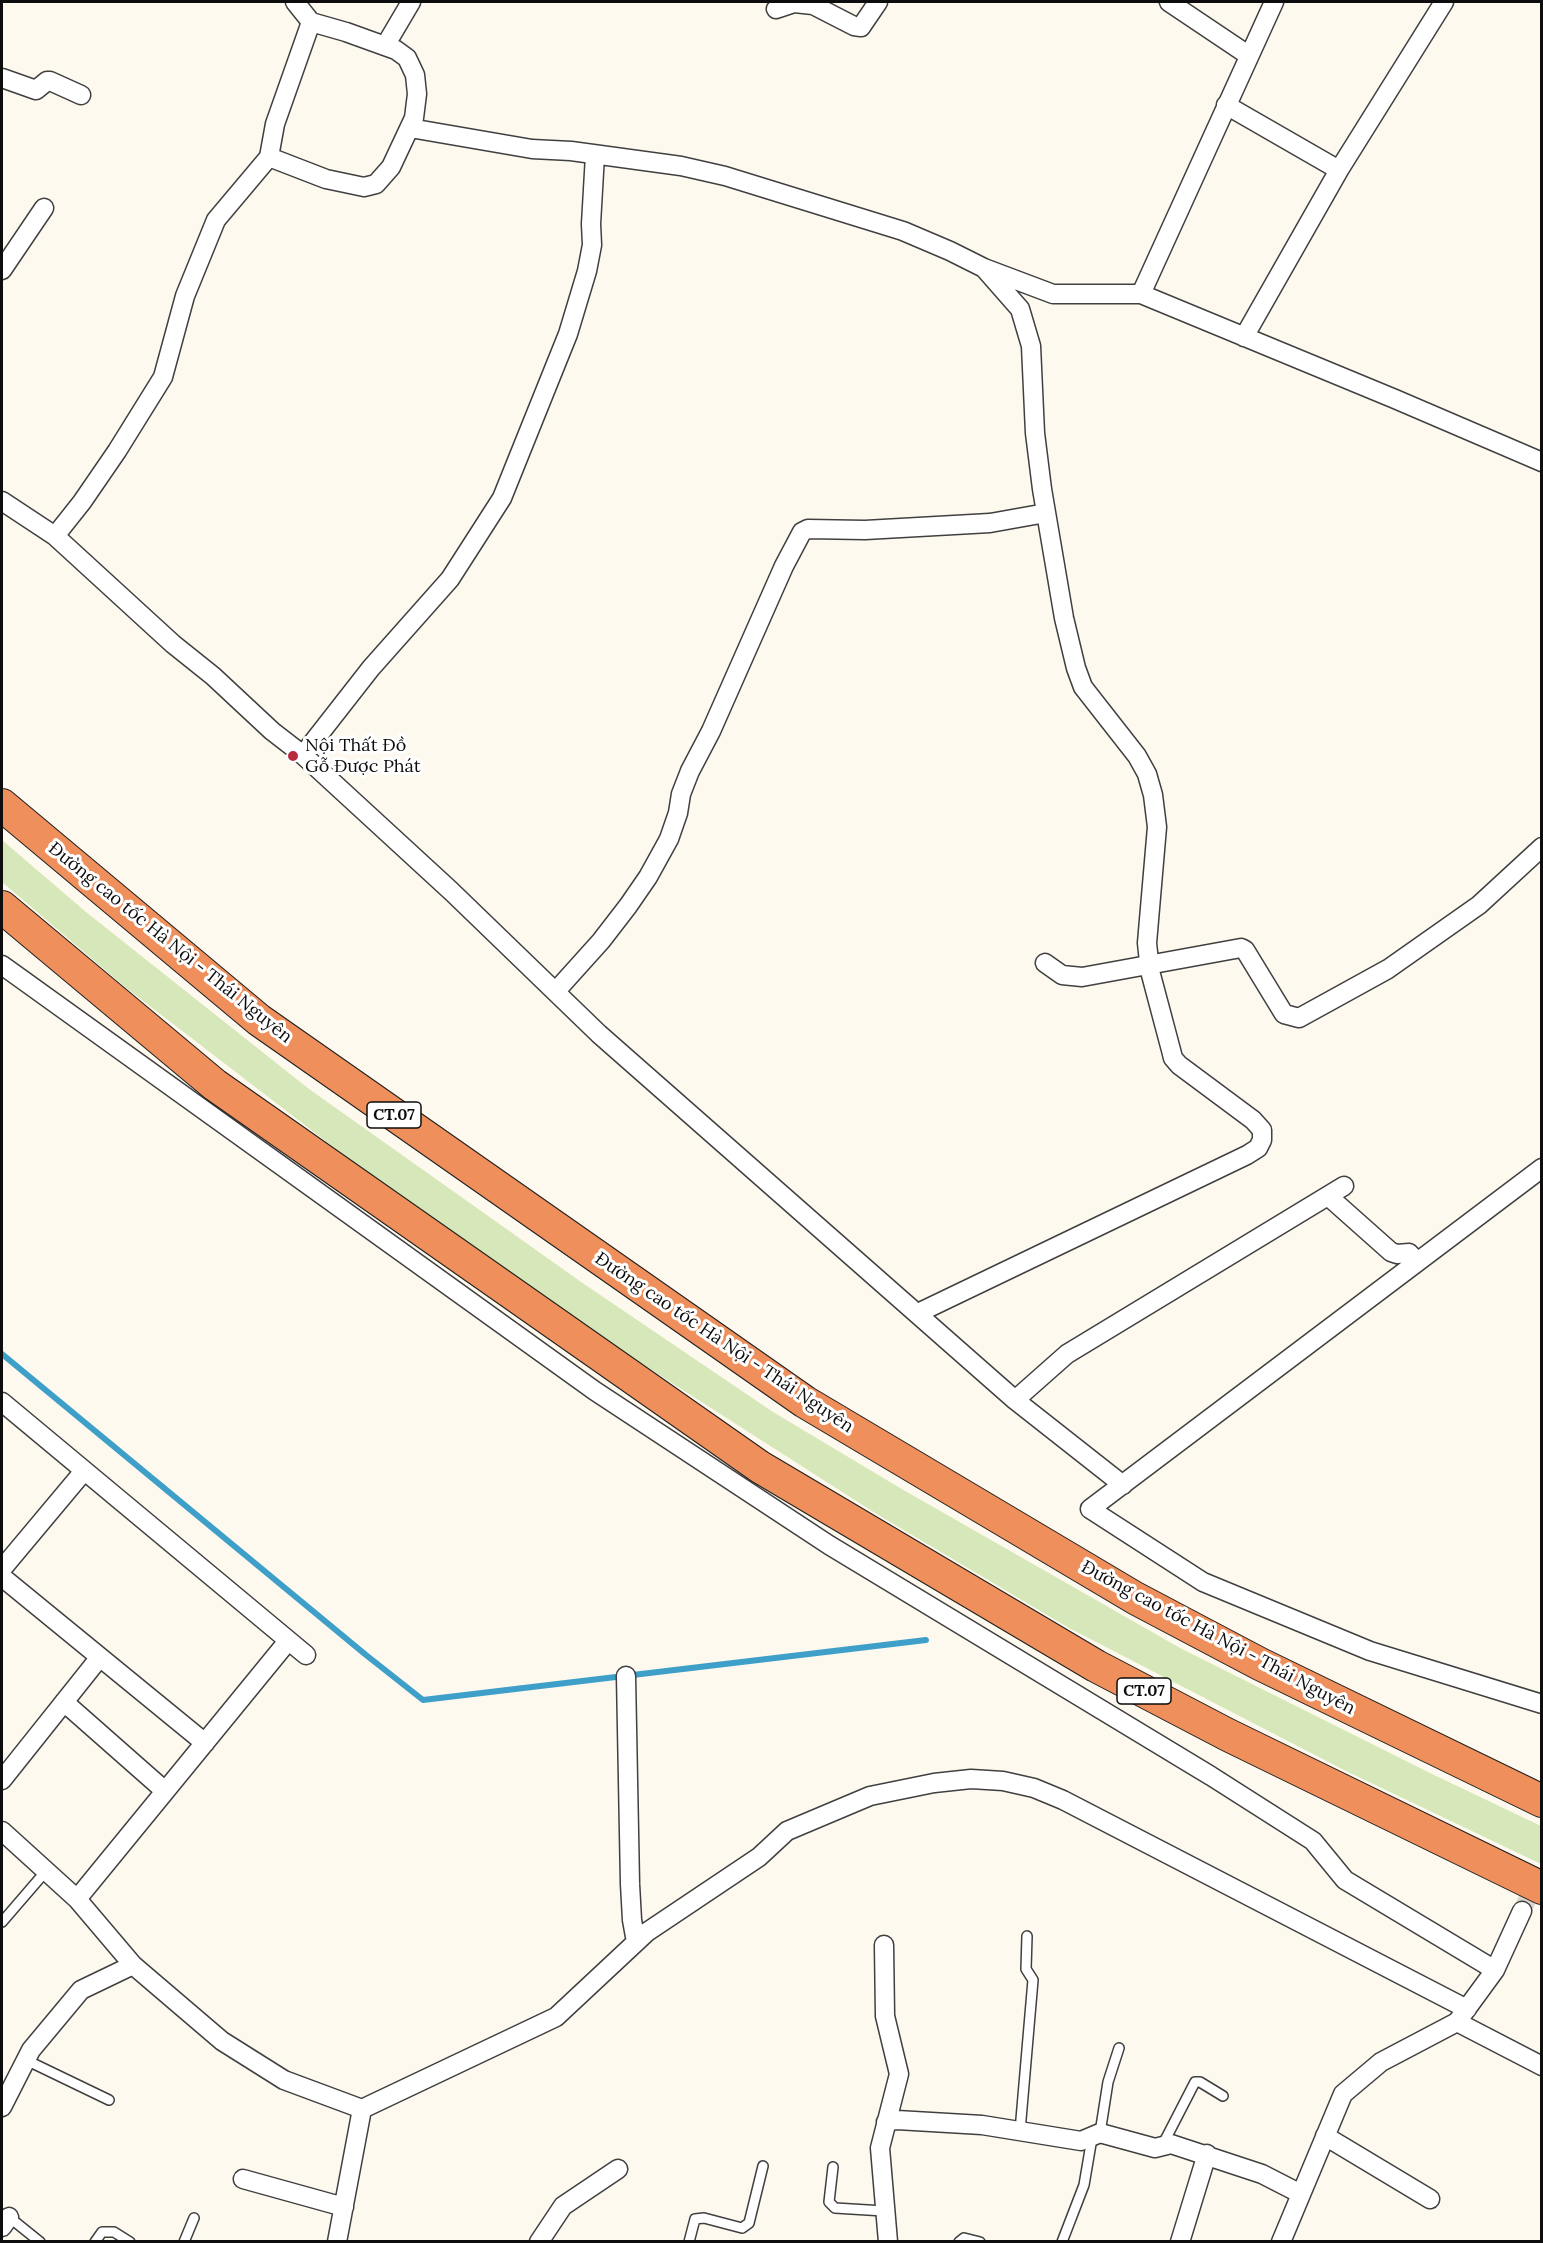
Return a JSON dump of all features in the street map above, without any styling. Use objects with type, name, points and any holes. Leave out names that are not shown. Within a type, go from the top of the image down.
[{"type":"highway","name":"Đường cao tốc Hà Nội - Thái Nguyên","points":[[2,805],[259,1020],[804,1402],[1135,1598],[1260,1664],[1542,1801]]},
{"type":"highway","name":"CT.07","points":[[2,907],[215,1085],[760,1467],[1096,1666],[1532,1900]]},
{"type":"street","points":[[269,157],[326,179],[364,187],[376,184],[392,167],[414,118],[417,94],[415,75],[407,58],[396,50],[311,22],[296,2]]},
{"type":"street","points":[[385,46],[411,2]]},
{"type":"street","points":[[776,9],[794,3],[813,5],[849,24],[861,27],[878,2]]},
{"type":"street","points":[[1169,2],[1248,55]]},
{"type":"street","points":[[1141,294],[1274,2]]},
{"type":"street","points":[[1244,337],[1339,170],[1444,2]]},
{"type":"street","points":[[55,536],[107,467],[157,390],[169,359],[185,296],[211,230],[235,195],[269,157],[275,124],[311,22]]},
{"type":"street","points":[[2,78],[36,90],[50,81],[81,95]]},
{"type":"street","points":[[1226,105],[1339,170]]},
{"type":"street","points":[[410,129],[520,148],[681,166],[725,176],[903,231],[984,268],[1053,294],[1141,294],[1542,462]]},
{"type":"street","points":[[303,755],[371,668],[450,579],[502,498],[568,333],[587,271],[592,245],[595,155]]},
{"type":"street","points":[[2,270],[44,208]]},
{"type":"street","points":[[918,1313],[1247,1155],[1258,1148],[1263,1140],[1262,1130],[1253,1120],[1179,1065],[1173,1058],[1162,1023],[1149,966],[1147,943],[1157,826],[1153,795],[1147,774],[1137,756],[1083,687],[1076,668],[1064,618],[1046,513],[1035,433],[1031,346],[1020,309],[984,268]]},
{"type":"street","points":[[2,501],[55,536],[173,644],[213,676],[272,731],[303,755],[451,891],[599,1034],[1015,1400],[1123,1485]]},
{"type":"street","points":[[556,991],[601,941],[628,906],[648,877],[669,839],[678,813],[681,794],[690,771],[711,731],[784,566],[802,532],[808,529],[865,530],[990,523],[1046,513]]},
{"type":"street","points":[[1045,963],[1062,975],[1074,977],[1149,966],[1241,948],[1245,950],[1284,1014],[1299,1018],[1388,969],[1479,904],[1542,847]]},
{"type":"street","points":[[2,965],[595,1390],[829,1545],[1201,1770],[1304,1835],[1313,1841],[1345,1880],[1495,1970]]},
{"type":"street","points":[[1542,1168],[1090,1509],[1203,1582],[1370,1651],[1542,1704]]},
{"type":"street","points":[[1015,1400],[1067,1354],[1344,1186]]},
{"type":"street","points":[[1328,1196],[1391,1252],[1408,1253],[1417,1262]]},
{"type":"street","points":[[2,1402],[306,1655]]},
{"type":"street","points":[[2,1569],[84,1471]]},
{"type":"street","points":[[2,1577],[205,1743]]},
{"type":"street","points":[[77,1899],[288,1641]]},
{"type":"street","points":[[2,1780],[100,1657]]},
{"type":"street","points":[[626,1676],[630,1894],[636,1942]]},
{"type":"street","points":[[64,1702],[165,1791]]},
{"type":"street","points":[[2,1831],[77,1899],[133,1965],[222,2041],[284,2080],[362,2109],[556,2017],[647,1932],[759,1857],[787,1831],[870,1796],[934,1783],[971,1779],[1003,1781],[1034,1788],[1063,1800],[1462,2015],[1542,2067]]},
{"type":"street","points":[[1281,2241],[1343,2094],[1382,2062],[1462,2015],[1495,1970],[1532,1900]]},
{"type":"street","points":[[884,1945],[885,2016],[898,2074],[880,2148],[888,2241]]},
{"type":"street","points":[[2,2107],[31,2050],[81,1990],[133,1965]]},
{"type":"street","points":[[337,2241],[362,2109]]},
{"type":"street","points":[[886,2122],[897,2120],[982,2125],[1081,2141],[1096,2135],[1155,2148],[1171,2144],[1262,2174],[1301,2194]]},
{"type":"street","points":[[1325,2136],[1430,2199]]},
{"type":"street","points":[[1180,2241],[1207,2154]]},
{"type":"street","points":[[539,2241],[562,2206],[618,2169]]},
{"type":"street","points":[[243,2179],[344,2207]]},
{"type":"lane","points":[[2,1922],[46,1871]]},
{"type":"lane","points":[[1020,2131],[1033,1980],[1026,1969],[1027,1936]]},
{"type":"lane","points":[[1062,2241],[1084,2185],[1108,2082],[1119,2048]]},
{"type":"lane","points":[[26,2060],[109,2100]]},
{"type":"lane","points":[[1162,2146],[1195,2082],[1200,2082],[1223,2096]]},
{"type":"lane","points":[[689,2241],[695,2219],[704,2218],[742,2228],[749,2223],[763,2166]]},
{"type":"lane","points":[[833,2167],[829,2202],[835,2208],[884,2211]]},
{"type":"lane","points":[[184,2241],[194,2218]]},
{"type":"lane","points":[[5,2222],[40,2241]]},
{"type":"lane","points":[[95,2241],[102,2232],[114,2232],[130,2241]]},
{"type":"lane","points":[[959,2241],[964,2238],[980,2241]]},
{"type":"green space","points":[[2,840],[86,912],[309,1089],[584,1284],[773,1412],[900,1488],[1180,1648],[1541,1826],[1541,1864],[1346,1771],[1069,1628],[875,1513],[575,1321],[375,1179],[125,987],[2,882]]},
{"type":"waterway","points":[[2,1354],[423,1700],[926,1640]]},
{"type":"tunnel","points":[[1522,1911],[1542,1867]]},
{"type":"place","name":"Nội Thất Đồ Gỗ Được Phát","points":[[293,756]]}]
